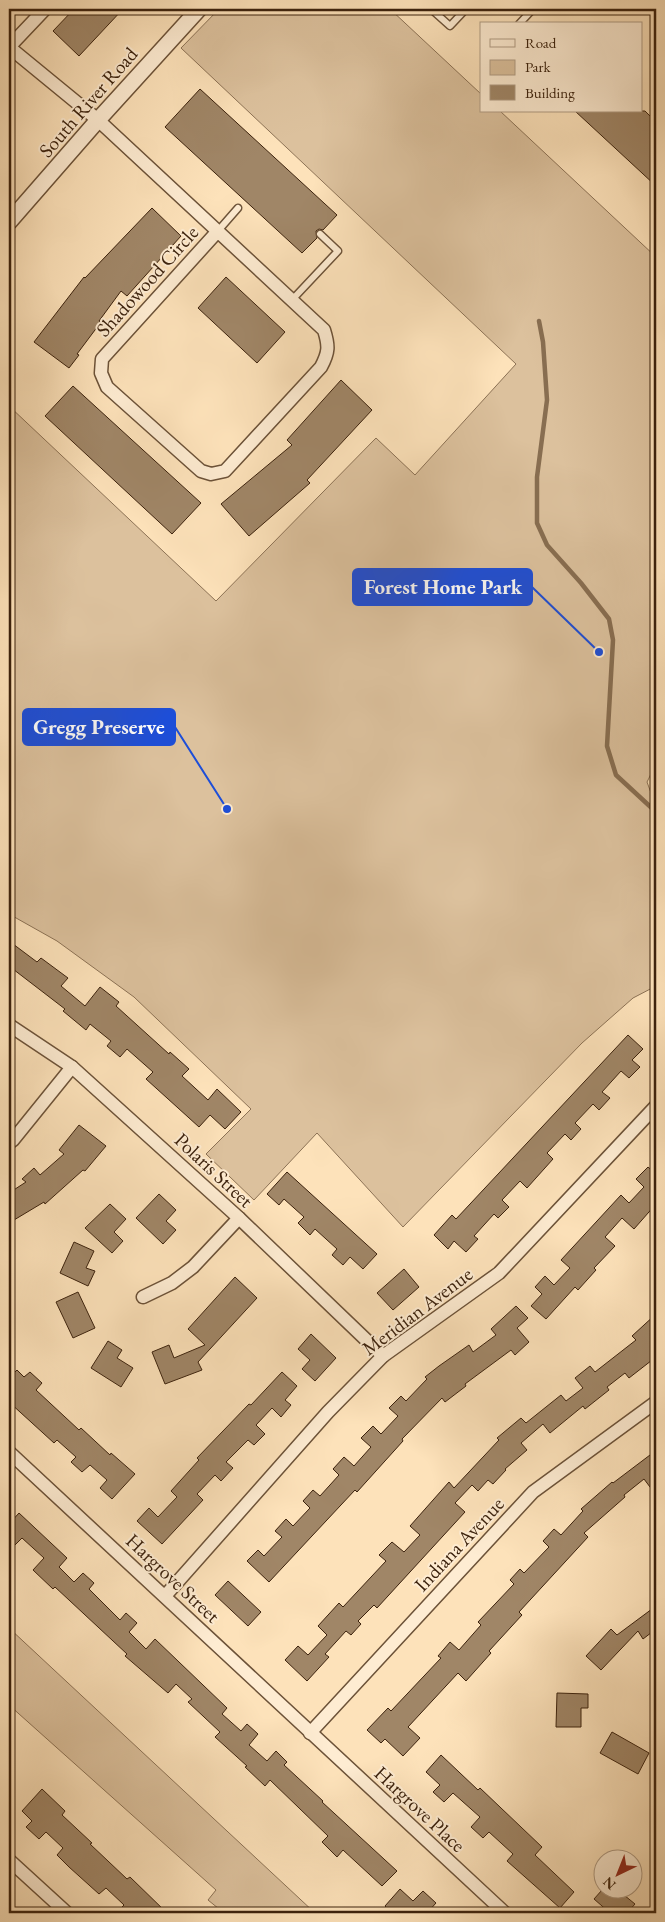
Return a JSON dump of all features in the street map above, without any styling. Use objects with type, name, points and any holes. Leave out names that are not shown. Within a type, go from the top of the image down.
[{"type":"street","points":[[9,47],[45,9]]},
{"type":"street","name":"South River Road","points":[[9,222],[199,9]]},
{"type":"street","name":"Shadowood Circle","points":[[9,47],[98,120],[324,330],[328,341],[328,355],[321,367],[225,471],[211,474],[201,471],[107,387],[101,373],[102,359],[217,232]]},
{"type":"street","name":"Polaris Street","points":[[9,1025],[72,1067],[239,1218],[383,1356]]},
{"type":"street","points":[[9,1143],[72,1067]]},
{"type":"street","name":"Meridian Avenue","points":[[165,1596],[328,1412],[383,1356],[499,1273],[656,1106]]},
{"type":"street","points":[[143,1297],[172,1283],[192,1267],[239,1218]]},
{"type":"street","name":"Indiana Avenue","points":[[310,1733],[533,1492],[656,1402]]},
{"type":"street","name":"Hargrove Street","points":[[9,1452],[310,1733]]},
{"type":"street","name":"Hargrove Place","points":[[310,1733],[505,1913]]},
{"type":"street","points":[[9,1860],[67,1913]]},
{"type":"lane","points":[[431,9],[450,26],[466,9]]},
{"type":"lane","points":[[521,22],[533,9]]},
{"type":"lane","points":[[217,232],[238,208]]},
{"type":"lane","points":[[291,301],[338,251],[320,234]]},
{"type":"green space","points":[[219,9],[390,9],[480,93],[480,112],[501,112],[656,257],[656,764],[647,782],[654,801],[656,801],[656,986],[633,998],[582,1043],[403,1227],[317,1133],[254,1200],[206,1154],[251,1109],[134,997],[57,941],[9,914],[9,406],[216,601],[376,438],[415,475],[516,364],[181,48]]},
{"type":"green space","points":[[9,1628],[315,1913],[224,1913],[208,1900],[216,1890],[9,1705]]},
{"type":"building","points":[[74,9],[123,9],[79,56],[53,31]]},
{"type":"building","points":[[200,89],[337,215],[323,230],[319,229],[316,231],[317,238],[302,253],[165,127]]},
{"type":"building","points":[[645,111],[656,122],[656,186],[576,112]]},
{"type":"building","points":[[152,208],[181,236],[127,296],[121,291],[69,368],[34,342],[84,277]]},
{"type":"building","points":[[226,277],[285,332],[257,363],[198,308]]},
{"type":"building","points":[[341,380],[372,410],[307,480],[310,483],[249,536],[221,504],[292,445],[287,440]]},
{"type":"building","points":[[73,386],[201,503],[172,534],[45,416]]},
{"type":"building","points":[[9,941],[37,962],[41,958],[68,978],[61,986],[85,1006],[100,987],[119,1002],[116,1006],[169,1054],[170,1052],[189,1069],[182,1076],[208,1100],[217,1089],[241,1112],[225,1129],[210,1115],[199,1127],[146,1079],[153,1072],[127,1049],[120,1057],[107,1046],[111,1041],[90,1024],[86,1030],[63,1011],[65,1009],[9,966]]},
{"type":"building","points":[[628,1035],[643,1049],[632,1060],[640,1067],[629,1078],[621,1071],[602,1092],[610,1098],[599,1110],[593,1104],[575,1123],[581,1129],[571,1140],[565,1134],[547,1153],[553,1159],[527,1188],[520,1181],[502,1200],[509,1207],[498,1218],[494,1214],[474,1236],[478,1239],[466,1252],[454,1241],[448,1249],[434,1235],[452,1215],[456,1219]]},
{"type":"building","points":[[79,1125],[106,1146],[85,1171],[83,1170],[45,1204],[44,1202],[9,1223],[9,1193],[26,1182],[22,1179],[34,1168],[40,1175],[64,1154],[59,1150]]},
{"type":"building","points":[[648,1167],[656,1174],[656,1204],[634,1229],[622,1218],[605,1237],[615,1246],[594,1268],[596,1270],[578,1290],[575,1287],[546,1319],[531,1306],[542,1294],[535,1287],[545,1276],[554,1285],[570,1268],[561,1260],[621,1195],[629,1203],[644,1187],[636,1179]]},
{"type":"building","points":[[287,1172],[377,1254],[363,1269],[350,1257],[343,1265],[332,1255],[337,1249],[315,1229],[310,1235],[298,1223],[304,1217],[284,1199],[279,1205],[267,1194]]},
{"type":"building","points":[[159,1194],[176,1210],[166,1221],[176,1230],[163,1244],[136,1218]]},
{"type":"building","points":[[110,1204],[126,1219],[114,1232],[123,1241],[112,1253],[85,1228]]},
{"type":"building","points":[[74,1242],[94,1251],[86,1268],[95,1271],[88,1286],[60,1273]]},
{"type":"building","points":[[404,1269],[419,1287],[393,1310],[377,1293]]},
{"type":"building","points":[[235,1277],[257,1298],[198,1362],[202,1370],[165,1384],[152,1352],[169,1345],[174,1358],[205,1345],[188,1329]]},
{"type":"building","points":[[78,1292],[95,1328],[73,1338],[56,1302]]},
{"type":"building","points":[[516,1306],[528,1318],[517,1328],[529,1342],[515,1355],[511,1350],[465,1384],[466,1386],[445,1402],[442,1398],[402,1439],[403,1441],[357,1492],[355,1490],[269,1582],[247,1561],[258,1550],[264,1556],[282,1537],[275,1531],[286,1519],[293,1526],[310,1508],[303,1501],[313,1490],[320,1496],[339,1475],[333,1469],[344,1457],[354,1466],[371,1447],[361,1438],[373,1426],[381,1434],[398,1416],[389,1408],[401,1396],[406,1401],[427,1379],[425,1377],[439,1366],[469,1345],[473,1352],[496,1335],[491,1329]]},
{"type":"building","points":[[656,1314],[656,1357],[629,1378],[625,1373],[607,1387],[609,1390],[585,1409],[583,1406],[550,1433],[543,1424],[521,1443],[527,1450],[505,1469],[493,1484],[488,1480],[478,1491],[472,1485],[455,1503],[465,1512],[377,1608],[374,1605],[358,1621],[361,1624],[351,1635],[346,1631],[325,1654],[329,1657],[307,1681],[285,1660],[298,1646],[308,1655],[327,1635],[318,1626],[339,1603],[343,1607],[386,1561],[379,1555],[392,1542],[404,1552],[420,1535],[410,1526],[449,1482],[454,1488],[499,1440],[497,1438],[521,1418],[526,1423],[561,1395],[566,1401],[583,1388],[575,1378],[590,1366],[595,1372],[636,1340],[632,1336]]},
{"type":"building","points":[[311,1334],[336,1358],[315,1381],[302,1369],[310,1360],[298,1349]]},
{"type":"building","points":[[108,1341],[122,1350],[117,1358],[133,1368],[121,1387],[91,1368]]},
{"type":"building","points":[[17,1370],[24,1377],[30,1372],[42,1383],[36,1390],[79,1430],[81,1428],[110,1455],[111,1453],[135,1474],[112,1499],[100,1488],[107,1480],[90,1465],[82,1472],[71,1462],[76,1457],[57,1440],[54,1443],[9,1402],[9,1378]]},
{"type":"building","points":[[282,1372],[297,1386],[285,1400],[291,1405],[281,1417],[272,1408],[256,1425],[265,1434],[254,1445],[248,1440],[226,1462],[233,1468],[221,1481],[215,1475],[197,1494],[203,1500],[162,1544],[137,1521],[149,1508],[158,1517],[177,1497],[171,1491],[199,1460],[197,1458]]},
{"type":"building","points":[[650,1455],[656,1462],[656,1495],[644,1479],[584,1533],[588,1537],[519,1612],[522,1615],[489,1651],[491,1653],[466,1681],[458,1673],[408,1727],[420,1738],[403,1756],[385,1739],[381,1743],[367,1730],[388,1708],[391,1711],[441,1658],[438,1656],[450,1642],[459,1650],[481,1625],[478,1622],[514,1584],[510,1580],[520,1569],[524,1573],[549,1547],[543,1541],[554,1529],[561,1535],[583,1511],[581,1509],[612,1482]]},
{"type":"building","points":[[19,1513],[67,1558],[59,1567],[74,1582],[83,1573],[94,1583],[89,1589],[120,1620],[126,1613],[137,1623],[129,1632],[146,1649],[155,1639],[227,1708],[222,1714],[241,1731],[247,1724],[258,1734],[249,1745],[267,1761],[276,1751],[287,1762],[284,1765],[397,1871],[382,1886],[343,1850],[337,1857],[322,1842],[328,1836],[270,1780],[265,1786],[245,1767],[247,1766],[215,1737],[220,1732],[188,1702],[192,1699],[176,1684],[168,1693],[125,1656],[127,1654],[55,1587],[53,1589],[33,1570],[44,1558],[22,1538],[9,1551],[9,1524]]},
{"type":"building","points":[[228,1581],[261,1612],[248,1626],[215,1595]]},
{"type":"building","points":[[656,1606],[656,1629],[643,1639],[638,1631],[601,1670],[586,1656],[611,1629],[617,1635]]},
{"type":"building","points":[[557,1693],[588,1694],[588,1708],[581,1708],[581,1727],[556,1727]]},
{"type":"building","points":[[612,1732],[649,1753],[638,1774],[600,1753]]},
{"type":"building","points":[[441,1755],[478,1790],[480,1788],[542,1847],[535,1855],[574,1892],[560,1908],[507,1861],[513,1854],[489,1832],[483,1838],[471,1827],[480,1817],[453,1793],[444,1802],[433,1792],[440,1785],[426,1772]]},
{"type":"building","points":[[42,1789],[65,1811],[62,1815],[92,1843],[90,1844],[127,1879],[130,1877],[167,1913],[116,1913],[124,1905],[106,1888],[99,1894],[69,1867],[57,1855],[63,1848],[46,1832],[39,1839],[26,1827],[32,1821],[22,1811]]},
{"type":"building","points":[[400,1889],[413,1901],[423,1891],[436,1903],[427,1913],[392,1913],[385,1906]]},
{"type":"building","points":[[595,1900],[630,1900],[635,1904],[627,1913],[610,1913]]},
{"type":"waterway","points":[[539,321],[543,342],[547,400],[537,477],[537,523],[547,545],[581,583],[609,619],[613,640],[607,746],[616,775],[656,812]]},
{"type":"place","name":"Forest Home Park","points":[[599,652]]},
{"type":"place","name":"Gregg Preserve","points":[[227,809]]}]
